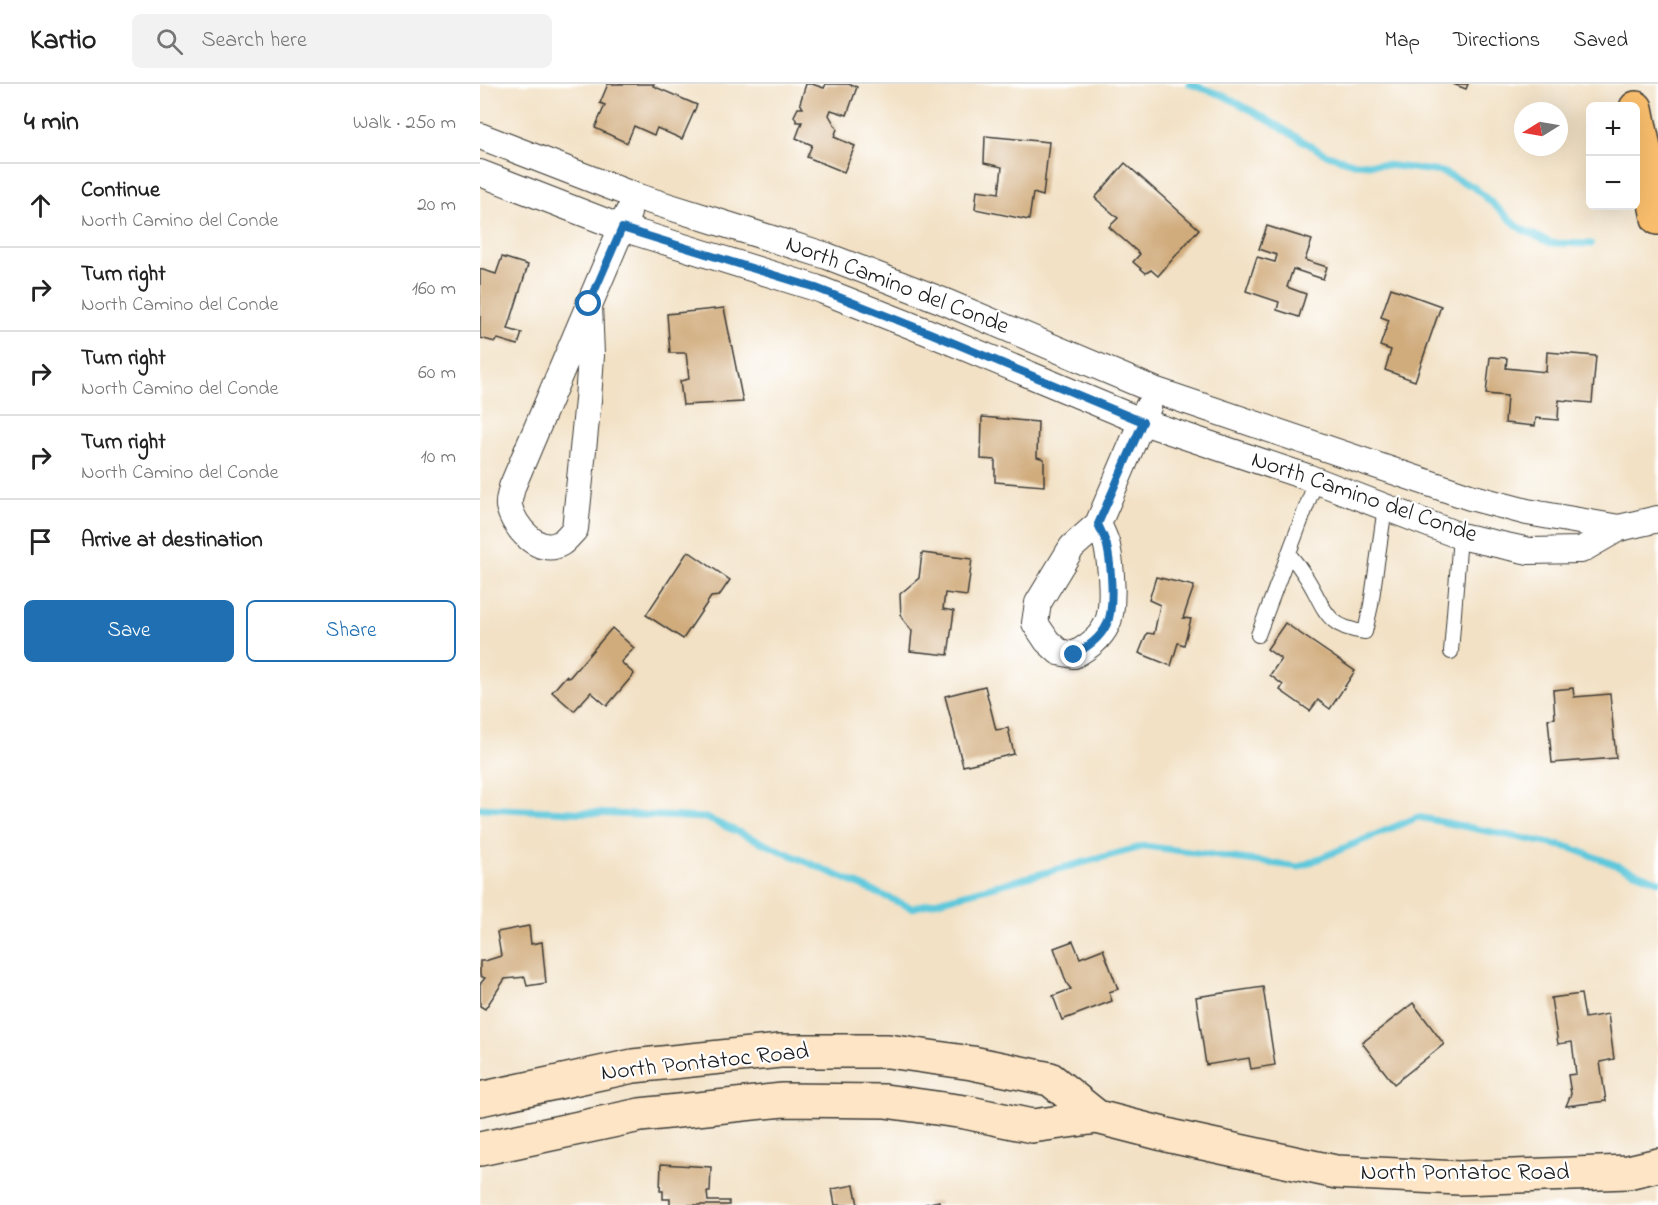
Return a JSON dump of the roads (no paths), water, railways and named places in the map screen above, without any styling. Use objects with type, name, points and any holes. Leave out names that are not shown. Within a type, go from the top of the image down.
[{"type":"main road","points":[[1631,84],[1634,102]]},
{"type":"main road","points":[[1640,131],[1658,218]]},
{"type":"street","name":"North Camino del Conde","points":[[480,136],[635,196],[827,256],[943,301],[1154,390],[1470,497],[1527,512],[1619,528]]},
{"type":"street","name":"North Camino del Conde","points":[[480,173],[622,228],[816,288],[1143,422],[1317,481],[1460,536],[1530,551],[1581,550],[1619,528],[1658,519]]},
{"type":"street","points":[[589,304],[591,356],[575,529],[562,543],[545,547],[522,530],[514,518],[509,504],[512,487],[589,304],[622,228],[635,196]]},
{"type":"street","points":[[1098,524],[1107,544],[1112,602],[1108,622],[1103,632],[1090,646],[1074,655],[1059,652],[1047,641],[1035,623],[1038,603],[1072,547],[1098,524],[1143,422],[1154,390]]},
{"type":"street","name":"North Pontatoc Road","points":[[480,1099],[633,1066],[780,1051],[888,1051],[972,1063],[1050,1079],[1097,1117]]},
{"type":"street","name":"North Pontatoc Road","points":[[480,1149],[640,1115],[783,1100],[885,1101],[965,1112],[1032,1126],[1097,1117],[1175,1137],[1336,1172],[1460,1178],[1628,1172],[1658,1165]]},
{"type":"lane","points":[[1258,635],[1317,481]]},
{"type":"lane","points":[[1289,554],[1306,577],[1329,617],[1348,630],[1365,632],[1385,507]]},
{"type":"lane","points":[[1451,652],[1460,536]]},
{"type":"waterway","points":[[1190,84],[1222,95],[1325,154],[1353,163],[1442,172],[1474,187],[1521,229],[1551,243],[1591,244]]},
{"type":"waterway","points":[[480,808],[706,818],[912,908],[1145,846],[1299,867],[1418,817],[1571,848],[1658,881]]}]
